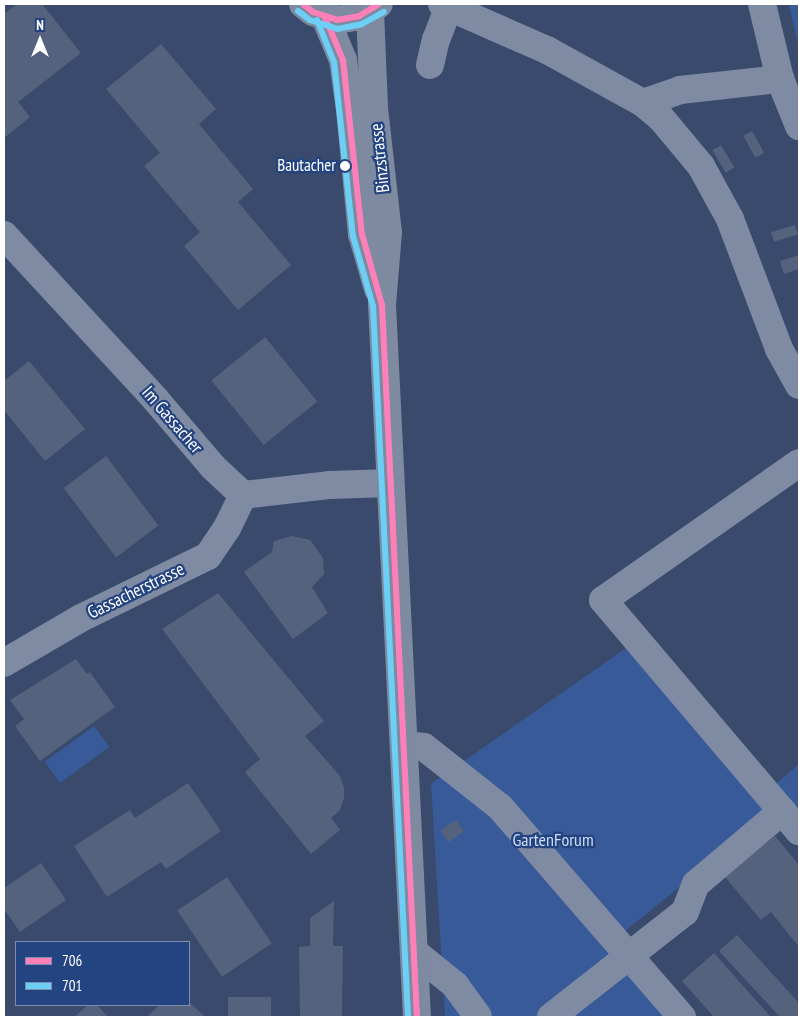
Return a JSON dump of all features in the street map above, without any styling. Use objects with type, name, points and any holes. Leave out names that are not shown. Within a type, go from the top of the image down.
[{"type":"main road","name":"Binzstrasse","points":[[314,11],[348,19],[374,8],[374,108],[388,232],[382,305],[417,1017]]},
{"type":"main road","name":"Binzstrasse","points":[[314,11],[342,60],[352,128],[362,234],[382,305]]},
{"type":"street","points":[[762,4],[780,79],[799,126]]},
{"type":"street","points":[[430,65],[446,5],[500,16],[548,50],[643,103],[661,118],[700,166],[730,218],[780,348],[799,385]]},
{"type":"street","points":[[643,103],[680,90],[780,79]]},
{"type":"street","name":"Im Gassacher","points":[[4,235],[156,400],[213,467],[243,495]]},
{"type":"street","points":[[551,1017],[686,912],[696,884],[791,821],[603,600],[799,463]]},
{"type":"street","points":[[243,495],[330,484],[390,483]]},
{"type":"street","name":"Gassacherstrasse","points":[[4,662],[81,618],[208,556],[227,528],[243,495]]},
{"type":"street","points":[[405,746],[424,747],[500,807],[682,1017]]},
{"type":"street","points":[[414,952],[455,985],[478,1017]]},
{"type":"green space","points":[[789,4],[799,4],[799,50]]},
{"type":"green space","name":"GartenForum","points":[[632,644],[762,796],[799,764],[799,817],[786,801],[609,944],[674,1017],[445,1017],[431,784]]},
{"type":"green space","points":[[94,726],[109,747],[60,783],[45,762]]},
{"type":"building","points":[[17,4],[42,4],[81,53],[18,102],[30,117],[4,138],[4,14]]},
{"type":"building","points":[[161,44],[216,109],[199,124],[253,189],[238,202],[291,265],[238,310],[184,246],[200,232],[144,166],[160,153],[106,89]]},
{"type":"building","points":[[752,131],[764,153],[755,158],[743,136]]},
{"type":"building","points":[[721,145],[734,167],[726,172],[712,150]]},
{"type":"building","points":[[795,225],[798,235],[774,242],[771,232]]},
{"type":"building","points":[[799,255],[799,269],[784,274],[780,261]]},
{"type":"building","points":[[265,337],[317,402],[264,445],[211,380]]},
{"type":"building","points":[[29,361],[85,429],[45,461],[4,410],[4,381]]},
{"type":"building","points":[[106,456],[158,525],[116,557],[64,488]]},
{"type":"building","points":[[292,536],[310,540],[323,558],[324,574],[312,587],[328,613],[293,639],[244,572],[272,552],[274,541]]},
{"type":"building","points":[[218,593],[324,721],[305,736],[340,776],[344,788],[344,798],[340,810],[331,818],[340,830],[311,854],[245,772],[260,759],[162,629]]},
{"type":"building","points":[[76,659],[87,674],[90,672],[115,707],[40,761],[15,726],[24,719],[10,700]]},
{"type":"building","points":[[188,783],[221,831],[166,869],[161,862],[107,897],[74,846],[130,810],[135,818]]},
{"type":"building","points":[[456,820],[464,832],[448,842],[440,831]]},
{"type":"building","points":[[775,836],[799,865],[799,947],[771,912],[761,920],[725,877]]},
{"type":"building","points":[[41,863],[66,900],[20,932],[4,909],[4,888]]},
{"type":"building","points":[[227,877],[272,943],[222,977],[177,911]]},
{"type":"building","points":[[334,901],[333,946],[343,946],[342,1017],[300,1017],[299,947],[310,946],[310,918]]},
{"type":"building","points":[[737,935],[799,1003],[799,1017],[780,1017],[719,951]]},
{"type":"building","points":[[714,953],[771,1017],[714,1017],[682,981]]},
{"type":"building","points":[[228,997],[271,997],[271,1017],[228,1017]]},
{"type":"building","points":[[190,1003],[205,1017],[147,1017],[158,1006],[190,1006]]},
{"type":"building","points":[[87,1006],[98,1006],[108,1017],[74,1017]]},
{"type":"transit line","name":"706","points":[[303,4],[313,12],[337,20],[359,16],[379,4]]},
{"type":"transit line","name":"701","points":[[298,11],[310,20],[337,29],[362,24],[384,12]]},
{"type":"transit line","name":"706","points":[[325,17],[343,60],[362,234],[382,305],[417,1017]]},
{"type":"transit line","name":"701","points":[[317,20],[334,62],[353,236],[373,306],[408,1017]]},
{"type":"place","name":"Bautacher","points":[[345,166]]}]
